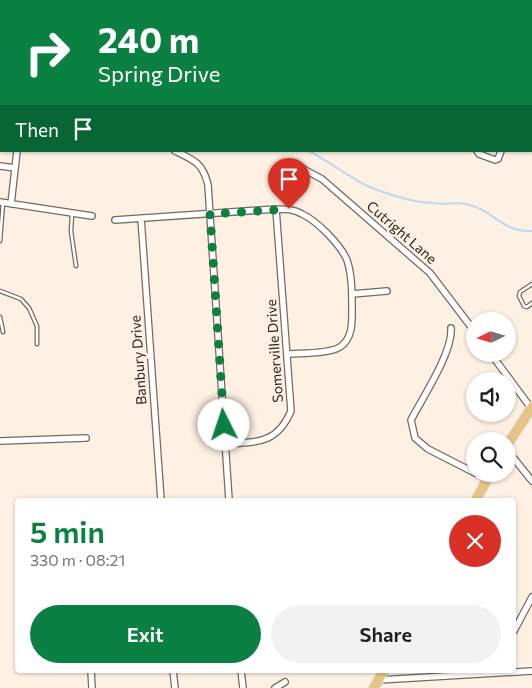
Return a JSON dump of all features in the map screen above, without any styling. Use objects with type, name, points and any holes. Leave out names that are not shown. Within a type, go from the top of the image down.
[{"type":"main road","points":[[516,432],[531,408]]},
{"type":"main road","points":[[477,498],[486,482]]},
{"type":"street","points":[[11,204],[17,152]]},
{"type":"street","points":[[177,152],[195,161],[202,167],[208,185],[229,498]]},
{"type":"street","points":[[478,152],[495,160],[498,159],[501,152]]},
{"type":"street","name":"Cutright Lane","points":[[298,164],[304,170],[322,179],[430,273],[466,320]]},
{"type":"street","points":[[0,166],[15,168]]},
{"type":"street","points":[[2,203],[92,216]]},
{"type":"street","name":"Somerville Drive","points":[[225,444],[258,442],[273,436],[284,424],[291,411],[276,209]]},
{"type":"street","points":[[115,220],[289,209],[301,213],[327,233],[346,259],[352,294],[352,326],[346,342],[340,347],[330,351],[288,354]]},
{"type":"street","name":"Banbury Drive","points":[[141,218],[161,498]]},
{"type":"street","points":[[352,294],[387,291]]},
{"type":"street","points":[[451,328],[452,337],[447,351],[411,420],[415,438],[428,449],[466,469]]},
{"type":"street","points":[[497,362],[531,408]]},
{"type":"street","points":[[0,441],[86,438]]},
{"type":"street","points":[[516,461],[532,481]]},
{"type":"street","points":[[516,627],[532,597]]},
{"type":"street","points":[[516,671],[532,671]]},
{"type":"street","points":[[91,673],[92,688]]},
{"type":"street","points":[[173,673],[174,688]]},
{"type":"street","points":[[242,673],[243,688]]},
{"type":"street","points":[[377,684],[482,673]]},
{"type":"street","points":[[275,688],[285,682]]},
{"type":"lane","points":[[0,241],[2,203]]},
{"type":"lane","points":[[72,213],[71,231],[76,266]]},
{"type":"lane","points":[[532,284],[520,292],[519,296],[524,306],[532,303]]},
{"type":"lane","points":[[0,291],[21,299],[29,308],[38,326],[37,344]]},
{"type":"lane","points":[[0,317],[3,332]]},
{"type":"waterway","points":[[311,152],[354,178],[383,192],[425,202],[466,204],[484,211],[512,228],[532,231]]},
{"type":"route","points":[[224,425],[210,214],[289,209]]}]
